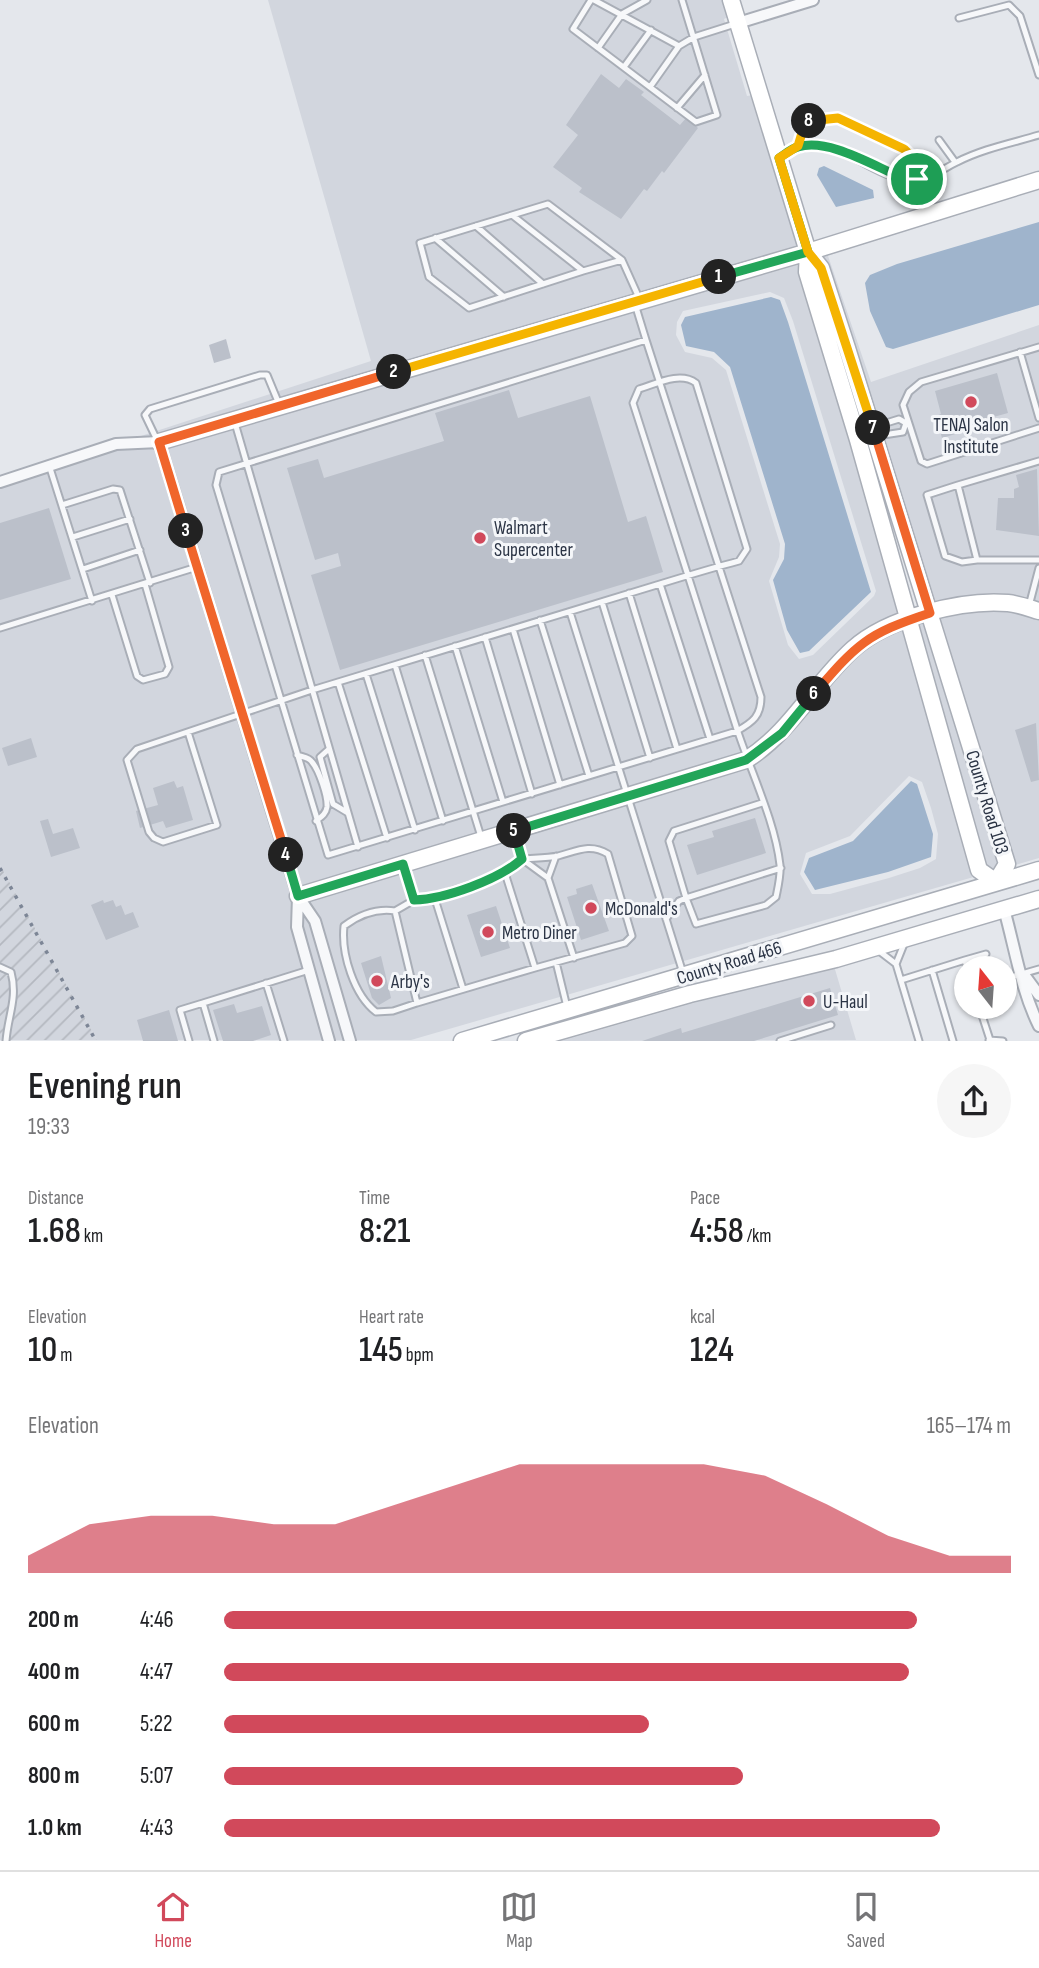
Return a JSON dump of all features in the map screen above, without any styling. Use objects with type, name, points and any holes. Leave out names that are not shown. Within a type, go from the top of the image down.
[{"type":"street","points":[[731,0],[808,252]]},
{"type":"street","points":[[738,23],[813,0]]},
{"type":"street","points":[[0,482],[116,443],[159,442],[808,252],[1039,180]]},
{"type":"street","name":"County Road 103","points":[[808,252],[821,268],[1007,864],[996,882],[979,870],[858,440],[807,272],[808,252]]},
{"type":"street","points":[[858,440],[875,435]]},
{"type":"street","points":[[159,442],[298,896],[315,921],[350,1041]]},
{"type":"street","points":[[298,896],[746,760],[782,733],[851,650],[872,634],[930,613],[973,603],[1010,603],[1034,609]]},
{"type":"street","name":"County Road 466","points":[[462,1041],[1039,870]]},
{"type":"street","points":[[996,882],[1023,974],[1026,998],[1039,1026]]},
{"type":"street","points":[[298,896],[297,927],[329,1041]]},
{"type":"street","name":"County Road 466","points":[[526,1041],[564,1035],[1039,899]]},
{"type":"street","points":[[1023,974],[1039,995]]},
{"type":"street","points":[[564,1035],[568,1009]]},
{"type":"lane","points":[[679,46],[593,0],[573,29],[695,122],[717,115],[682,0]]},
{"type":"lane","points":[[598,48],[622,14],[647,0]]},
{"type":"lane","points":[[959,18],[1010,3],[1020,16],[1039,75]]},
{"type":"lane","points":[[650,87],[679,46],[694,37],[738,23]]},
{"type":"lane","points":[[624,68],[651,30]]},
{"type":"lane","points":[[677,108],[705,75]]},
{"type":"lane","points":[[798,146],[805,123],[814,118],[838,118],[904,149],[911,156],[917,179]]},
{"type":"lane","points":[[779,158],[798,146],[825,147],[850,154],[908,180],[937,176],[955,162],[1039,135]]},
{"type":"lane","points":[[939,139],[955,162]]},
{"type":"lane","points":[[622,260],[469,307],[429,277],[420,243],[548,204],[622,260],[637,300],[646,340],[761,697],[761,712],[751,723],[737,731],[328,855],[216,485],[219,472],[646,340]]},
{"type":"lane","points":[[512,215],[583,271]]},
{"type":"lane","points":[[476,226],[543,284]]},
{"type":"lane","points":[[435,238],[504,297]]},
{"type":"lane","points":[[1039,346],[921,382],[909,392],[903,405],[906,423],[921,461],[927,464],[1039,428]]},
{"type":"lane","points":[[1020,352],[1039,418]]},
{"type":"lane","points":[[159,442],[149,426],[147,412],[187,398],[267,375],[272,380],[280,405]]},
{"type":"lane","points":[[188,732],[217,825],[163,842],[149,832],[127,760],[137,749],[312,690],[395,664],[425,656],[540,620],[570,612],[629,593],[688,576],[719,566],[738,561],[747,549],[696,383],[682,377],[639,389],[633,403],[688,576],[746,760],[771,825],[781,868],[776,897],[766,905],[696,924],[669,841],[674,831],[762,803]]},
{"type":"lane","points":[[234,419],[358,847]]},
{"type":"lane","points":[[875,435],[883,424],[899,419],[906,423]]},
{"type":"lane","points":[[875,435],[887,436],[903,432],[906,423]]},
{"type":"lane","points":[[1039,461],[927,495],[945,556],[961,562],[1039,560]]},
{"type":"lane","points":[[49,466],[92,601]]},
{"type":"lane","points":[[958,485],[977,560]]},
{"type":"lane","points":[[62,505],[113,489],[120,490],[139,550],[169,667],[165,674],[143,680],[137,676],[112,596]]},
{"type":"lane","points":[[73,537],[130,519]]},
{"type":"lane","points":[[83,569],[139,550]]},
{"type":"lane","points":[[0,628],[112,596],[197,567]]},
{"type":"lane","points":[[1034,609],[1039,568]]},
{"type":"lane","points":[[660,584],[710,739]]},
{"type":"lane","points":[[629,593],[677,749]]},
{"type":"lane","points":[[602,602],[650,758]]},
{"type":"lane","points":[[570,612],[683,975]]},
{"type":"lane","points":[[540,620],[589,776]]},
{"type":"lane","points":[[513,629],[560,785]]},
{"type":"lane","points":[[485,637],[532,794]]},
{"type":"lane","points":[[455,646],[503,802]]},
{"type":"lane","points":[[425,656],[482,841]]},
{"type":"lane","points":[[395,664],[443,821]]},
{"type":"lane","points":[[366,674],[415,830]]},
{"type":"lane","points":[[338,682],[387,838]]},
{"type":"lane","points":[[329,749],[320,757],[332,804],[348,813]]},
{"type":"lane","points":[[297,755],[310,759],[314,764],[325,797],[327,806],[324,815],[316,821]]},
{"type":"lane","points":[[513,832],[522,859],[548,878],[574,958]]},
{"type":"lane","points":[[584,848],[598,848],[608,854],[632,936],[625,943],[393,1011],[376,1012],[358,993],[342,939],[344,926],[356,917],[382,909],[395,911],[414,900],[435,899],[505,873],[522,859],[556,856],[584,848]]},
{"type":"lane","points":[[548,878],[556,856]]},
{"type":"lane","points":[[403,864],[414,900]]},
{"type":"lane","points":[[666,919],[679,901],[781,868]]},
{"type":"lane","points":[[505,873],[535,968]]},
{"type":"lane","points":[[435,899],[463,989]]},
{"type":"lane","points":[[395,911],[416,1003]]},
{"type":"lane","points":[[896,964],[908,937]]},
{"type":"lane","points":[[873,948],[896,964],[919,1041]]},
{"type":"lane","points":[[979,956],[986,954]]},
{"type":"lane","points":[[556,962],[568,1009]]},
{"type":"lane","points":[[901,980],[954,963]]},
{"type":"lane","points":[[0,967],[11,972],[14,986],[15,1004],[6,1041]]},
{"type":"lane","points":[[1017,976],[1039,969]]},
{"type":"lane","points":[[189,1041],[180,1010],[310,970]]},
{"type":"lane","points":[[932,970],[953,1041]]},
{"type":"lane","points":[[266,983],[284,1041]]},
{"type":"lane","points":[[203,1003],[215,1041]]},
{"type":"lane","points":[[983,1019],[989,1040],[1003,1041]]},
{"type":"lane","points":[[780,1041],[831,1025]]},
{"type":"lane","points":[[808,1032],[811,1041]]},
{"type":"shaded area","points":[[268,0],[725,0],[730,16],[724,19],[747,96],[754,95],[800,248],[152,438],[155,450],[801,261],[801,274],[901,616],[870,628],[848,645],[778,728],[744,755],[291,891],[294,903],[745,769],[786,738],[855,656],[875,640],[905,628],[977,876],[411,1040],[97,1040],[0,865],[0,482],[371,361]],"holes":[[[770,292],[784,298],[793,321],[876,591],[813,655],[799,659],[788,645],[769,581],[779,557],[780,544],[726,370],[712,358],[685,352],[676,335],[677,322],[683,311]],[[909,776],[922,782],[931,808],[938,834],[936,859],[920,868],[889,878],[830,894],[812,894],[800,874],[806,853],[850,836]]]},
{"type":"shaded area","points":[[827,253],[871,382],[1039,325],[1039,605],[933,605],[818,256]]},
{"type":"shaded area","points":[[1009,609],[1039,618],[1039,858],[1012,866],[937,618],[974,610]]},
{"type":"shaded area","points":[[926,621],[1000,863],[992,872],[984,866],[916,624]]},
{"type":"shaded area","points":[[0,865],[87,1022],[97,1040],[0,1040]]},
{"type":"shaded area","points":[[834,966],[856,1040],[561,1041],[764,983]]},
{"type":"water","points":[[824,166],[873,190],[874,198],[836,207],[817,175],[819,168]]},
{"type":"water","points":[[1039,222],[1039,305],[893,349],[886,347],[870,311],[865,283],[870,275],[897,264]]},
{"type":"water","points":[[771,297],[780,300],[788,322],[871,592],[809,651],[800,653],[787,630],[773,580],[784,559],[785,544],[730,367],[714,352],[686,346],[681,325],[685,317]]},
{"type":"water","points":[[911,781],[917,784],[933,834],[931,857],[888,872],[815,890],[804,872],[809,858],[853,841]]},
{"type":"building","points":[[601,74],[619,88],[626,79],[644,92],[641,95],[680,125],[686,118],[698,128],[664,173],[662,171],[647,191],[644,189],[621,219],[579,192],[582,188],[553,167],[578,135],[566,125]]},
{"type":"building","points":[[226,339],[231,358],[214,363],[209,345]]},
{"type":"building","name":"TENAJ Salon Institute","points":[[997,373],[1008,413],[968,424],[969,430],[942,438],[936,416],[941,414],[935,391]]},
{"type":"building","name":"Walmart Supercenter","points":[[509,390],[518,418],[590,396],[628,522],[646,516],[663,572],[340,670],[311,575],[341,566],[338,553],[315,560],[287,468],[318,459],[324,478],[444,441],[435,413]]},
{"type":"building","points":[[1037,469],[1039,536],[996,530],[998,498],[1014,498],[1014,489],[1019,487],[1016,475]]},
{"type":"building","points":[[49,508],[71,579],[0,600],[0,523]]},
{"type":"building","points":[[1036,723],[1039,780],[1031,782],[1015,730]]},
{"type":"building","points":[[31,738],[37,757],[8,766],[2,748]]},
{"type":"building","points":[[174,781],[177,788],[183,786],[193,820],[166,828],[163,821],[140,828],[136,811],[158,805],[153,788]]},
{"type":"building","points":[[755,818],[766,853],[697,875],[687,845],[714,837],[712,831]]},
{"type":"building","points":[[48,819],[53,834],[73,828],[80,848],[51,857],[40,821]]},
{"type":"building","points":[[592,884],[609,931],[581,940],[567,897],[577,894],[576,889]]},
{"type":"building","points":[[103,900],[104,903],[113,900],[116,907],[121,905],[125,915],[133,912],[139,927],[106,940],[91,905]]},
{"type":"building","name":"Metro Diner","points":[[496,906],[510,948],[481,957],[467,915]]},
{"type":"building","name":"Arby's","points":[[381,956],[391,998],[379,1005],[372,998],[361,963]]},
{"type":"building","name":"U-Haul","points":[[830,988],[838,1015],[754,1041],[642,1041],[681,1028],[682,1033]]},
{"type":"building","points":[[234,1004],[237,1013],[262,1006],[271,1035],[253,1041],[223,1041],[213,1010]]},
{"type":"building","points":[[169,1010],[178,1041],[143,1041],[137,1020]]},
{"type":"railway","points":[[0,868],[96,1041]]},
{"type":"place","name":"TENAJ Salon Institute","points":[[971,402]]},
{"type":"place","name":"Walmart Supercenter","points":[[480,538]]},
{"type":"place","name":"McDonald's","points":[[591,908]]},
{"type":"place","name":"Metro Diner","points":[[488,932]]},
{"type":"place","name":"Arby's","points":[[377,981]]},
{"type":"place","name":"U-Haul","points":[[809,1001]]},
{"type":"route","points":[[917,179],[908,180],[850,154],[825,147],[798,146],[779,158],[808,252],[159,442],[298,896],[403,864],[414,900],[435,899],[442,894],[505,873],[522,859],[513,832],[731,767],[746,760],[782,733],[851,650],[872,634],[930,613],[821,268],[808,252],[779,158],[798,146],[805,123],[814,118],[838,118],[904,149],[911,156],[917,179]]}]
